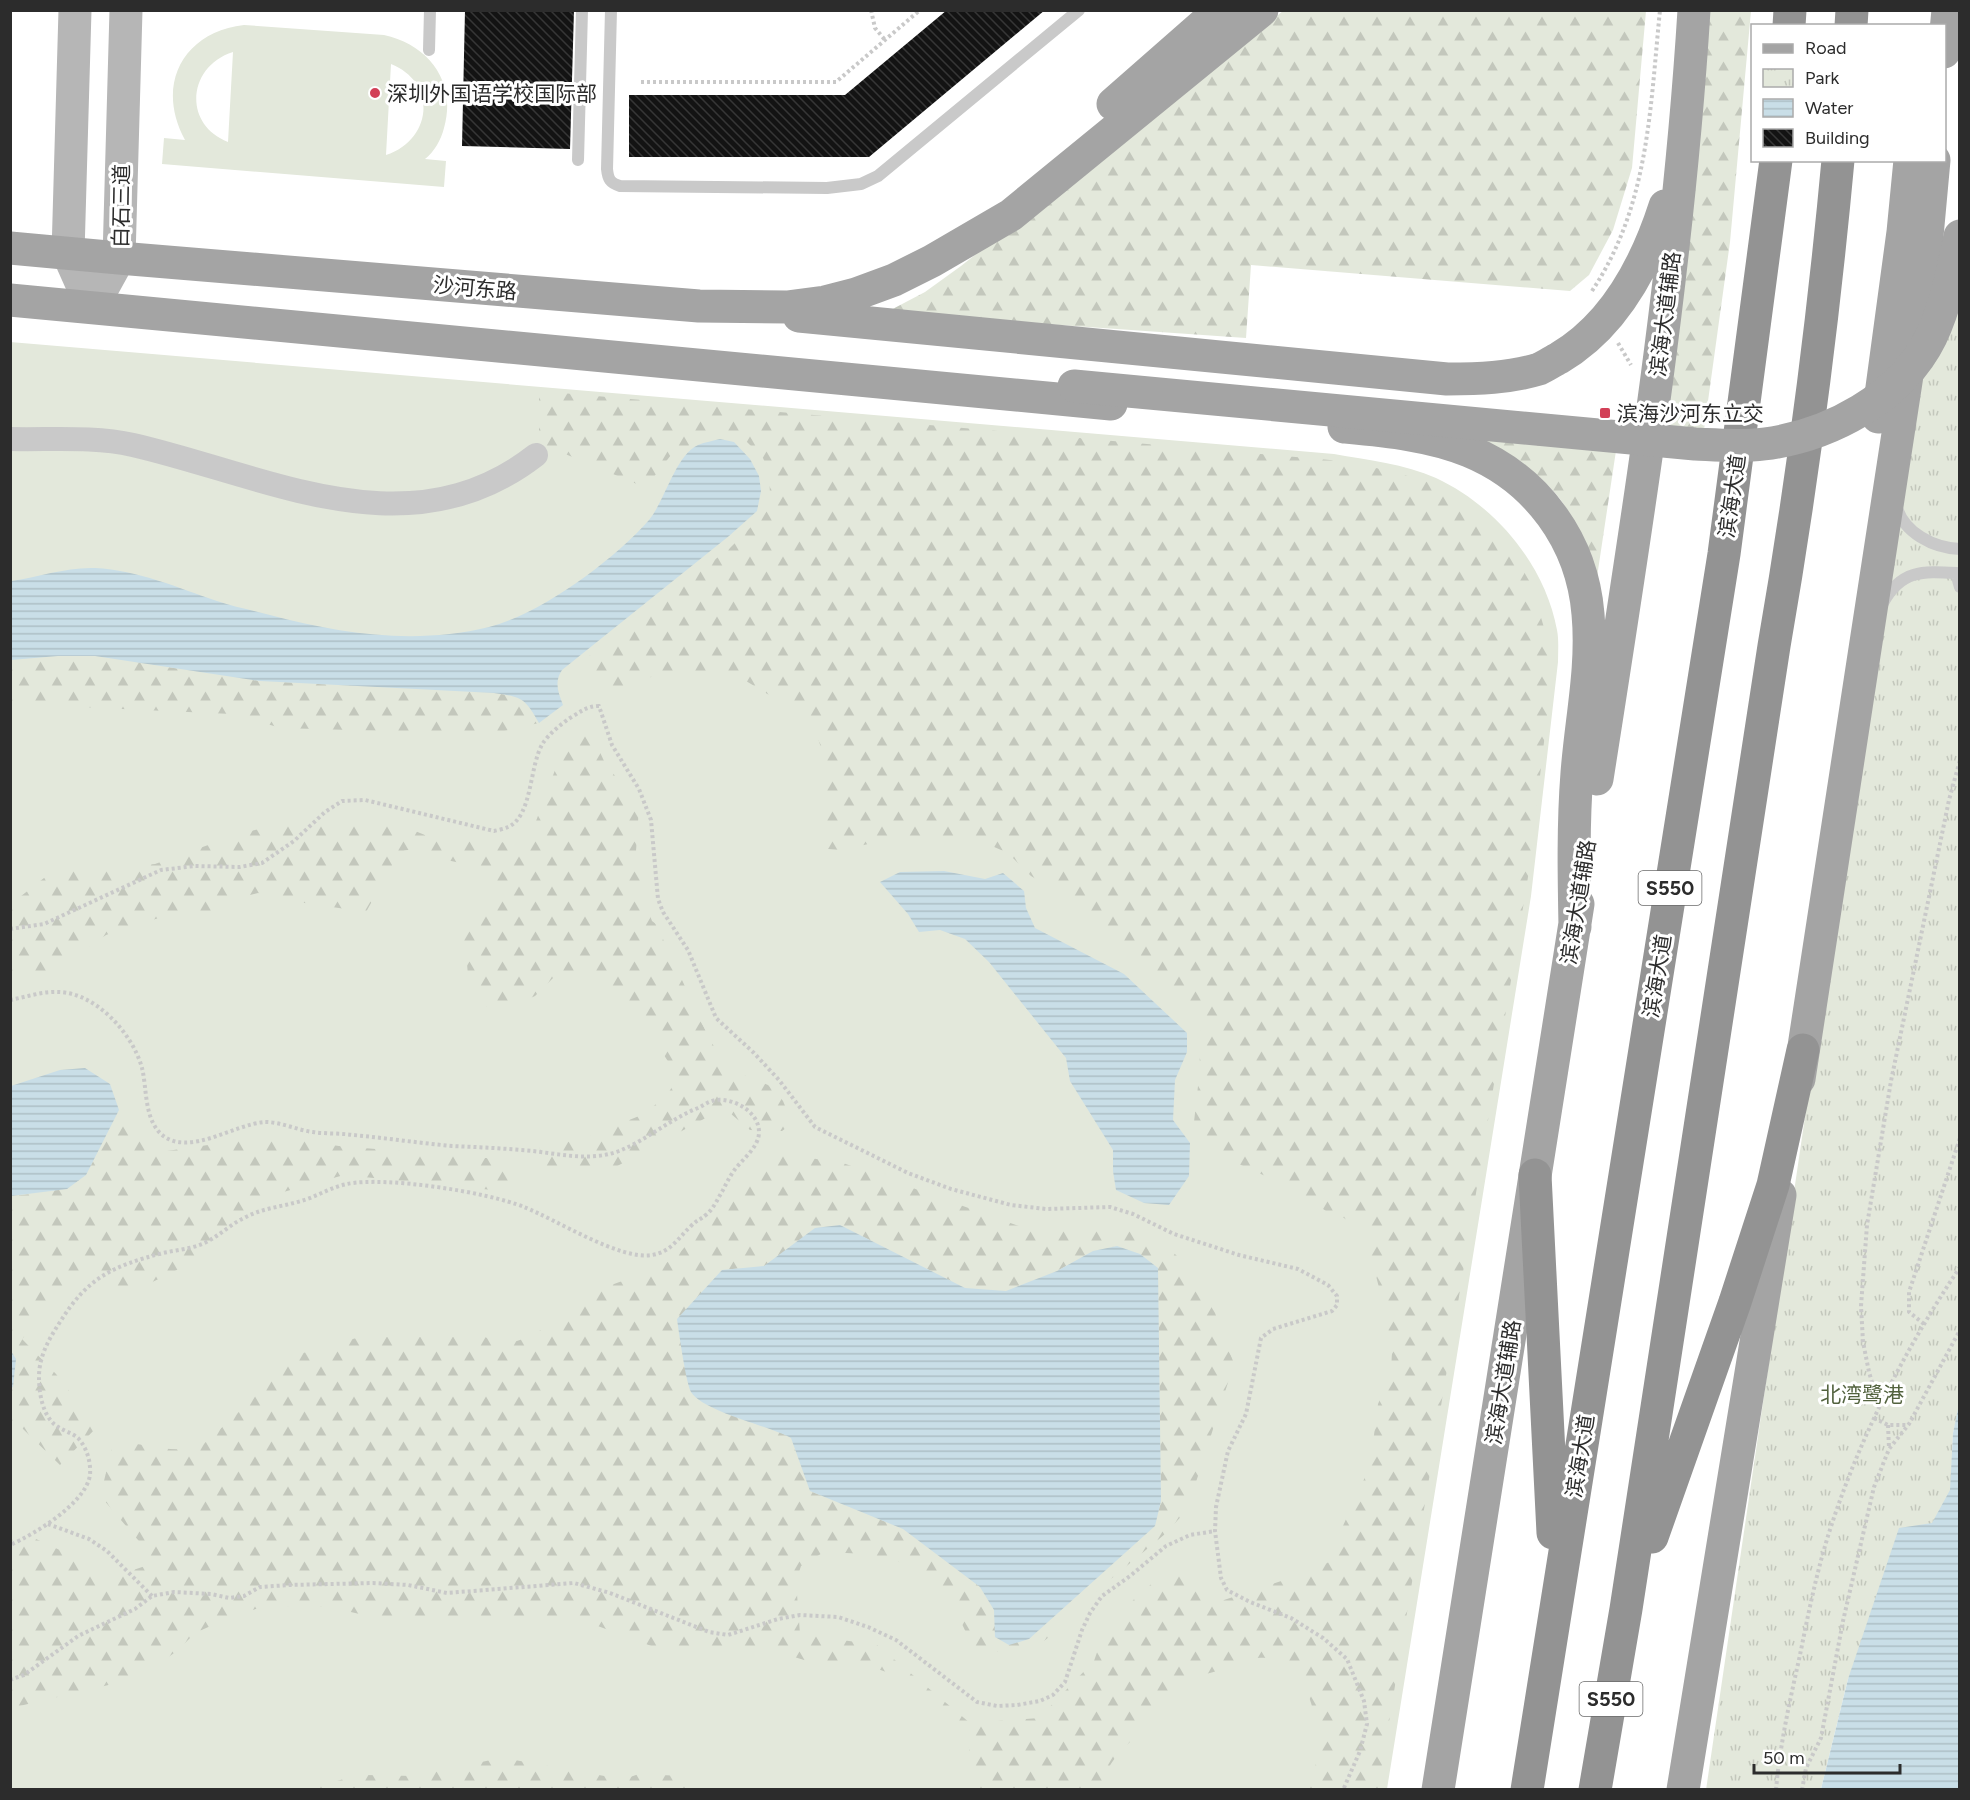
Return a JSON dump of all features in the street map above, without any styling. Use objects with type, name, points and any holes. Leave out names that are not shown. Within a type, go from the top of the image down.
[{"type":"highway","name":"滨海大道","points":[[1527,1790],[1724,554],[1776,162]]},
{"type":"highway","name":"S550","points":[[1595,1790],[1626,1609],[1794,528],[1817,363],[1838,162]]},
{"type":"highway","points":[[1626,1609],[1773,1185],[1803,1050]]},
{"type":"highway","points":[[1535,1175],[1549,1436],[1555,1614]]},
{"type":"main road","points":[[932,261],[1220,10]]},
{"type":"main road","points":[[932,261],[1011,215],[1262,10]]},
{"type":"main road","name":"滨海大道辅路","points":[[1438,1790],[1575,927],[1663,343],[1688,114],[1694,10]]},
{"type":"main road","points":[[1946,31],[1948,10]]},
{"type":"main road","points":[[699,306],[1447,379],[1511,376],[1541,368],[1571,351],[1598,329],[1617,305],[1653,242],[1676,170],[1688,114]]},
{"type":"main road","points":[[1849,750],[1851,683],[1865,515],[1902,244],[1910,162]]},
{"type":"main road","points":[[1683,1790],[1803,1050],[1891,484],[1925,258],[1934,162]]},
{"type":"main road","points":[[740,369],[862,369],[1301,406],[1695,444],[1763,444],[1799,437],[1833,425],[1860,410],[1890,388],[1914,365],[1931,338],[1944,303],[1959,236]]},
{"type":"main road","name":"沙河东路","points":[[10,248],[699,306],[787,307],[825,302],[894,280],[932,261]]},
{"type":"main road","points":[[10,300],[1365,429],[1436,440],[1468,450],[1495,463],[1534,493],[1548,509],[1564,532],[1575,555],[1584,584],[1589,651],[1577,774],[1574,834],[1575,927]]},
{"type":"street","points":[[75,10],[68,253],[92,307]]},
{"type":"street","name":"白石三道","points":[[92,307],[119,258],[126,10]]},
{"type":"street","points":[[10,439],[109,441],[209,465],[290,491],[359,503],[386,504],[429,501],[470,492],[516,471],[536,455]]},
{"type":"lane","points":[[429,50],[430,10]]},
{"type":"lane","points":[[578,160],[582,10]]},
{"type":"lane","points":[[611,10],[607,177],[613,184],[620,186],[827,188],[861,184],[884,172],[1079,10]]},
{"type":"lane","points":[[1891,484],[1898,514],[1914,533],[1939,546],[1959,549]]},
{"type":"lane","points":[[1868,630],[1889,591],[1908,575],[1933,572],[1956,573],[1959,587]]},
{"type":"path","points":[[871,10],[875,27],[885,40]]},
{"type":"path","points":[[641,82],[836,82],[920,10]]},
{"type":"path","points":[[1589,296],[1607,268],[1628,221],[1641,174],[1660,10]]},
{"type":"path","points":[[10,929],[44,924],[161,870],[195,866],[240,867],[262,862],[294,841],[325,812],[342,801],[365,800],[494,831],[510,826],[520,814],[530,789],[536,761],[543,743],[564,722],[590,706],[599,706],[612,745],[639,789],[651,820],[658,899],[663,912],[688,950],[716,1018],[779,1080],[815,1127],[908,1173],[951,1189],[1011,1205],[1046,1209],[1110,1207],[1132,1214],[1174,1234],[1239,1255],[1299,1269],[1328,1285],[1337,1296],[1337,1305],[1332,1311],[1273,1329],[1261,1338],[1246,1414],[1228,1451],[1216,1507],[1215,1532],[1221,1578],[1227,1590],[1290,1618],[1323,1638],[1347,1659],[1364,1701],[1367,1724],[1360,1751],[1343,1790]]},
{"type":"path","points":[[1880,1406],[1869,1372],[1863,1342],[1861,1306],[1867,1225],[1891,1080],[1959,759]]},
{"type":"path","points":[[10,1000],[40,993],[62,992],[80,995],[105,1012],[128,1036],[141,1063],[147,1105],[153,1123],[162,1136],[178,1142],[192,1143],[251,1124],[271,1122],[312,1132],[571,1156],[600,1156],[621,1150],[687,1112],[716,1100],[737,1103],[753,1116],[759,1126],[759,1137],[749,1155],[735,1169],[710,1212],[691,1226],[676,1244],[658,1254],[648,1256],[633,1254],[599,1242],[519,1204],[455,1190],[375,1183],[348,1184],[304,1201],[262,1210],[240,1220],[201,1244],[131,1261],[109,1270],[87,1287],[64,1315],[45,1347],[39,1374],[41,1401],[49,1420],[77,1437],[88,1454],[90,1472],[86,1489],[48,1524],[10,1545]]},
{"type":"path","points":[[1924,1324],[1910,1312],[1909,1292],[1959,1138]]},
{"type":"path","points":[[1776,1790],[1785,1727],[1828,1536],[1890,1381],[1959,1267]]},
{"type":"path","points":[[1802,1790],[1806,1768],[1821,1738],[1843,1621],[1874,1487],[1889,1449],[1909,1425],[1959,1330]]},
{"type":"path","points":[[1874,1418],[1888,1425],[1909,1425]]},
{"type":"path","points":[[1888,1425],[1889,1449]]},
{"type":"path","points":[[48,1524],[89,1539],[107,1551],[152,1596]]},
{"type":"path","points":[[10,1680],[24,1676],[78,1636],[135,1609],[152,1596],[174,1592],[211,1593],[229,1598],[244,1596],[260,1587],[289,1585],[373,1583],[408,1585],[447,1593],[574,1584],[610,1593],[709,1632],[728,1635],[778,1619],[800,1615],[838,1617],[896,1640],[978,1702],[997,1706],[1017,1705],[1040,1701],[1053,1695],[1065,1682],[1082,1630],[1102,1596],[1166,1546],[1190,1535],[1215,1532]]},
{"type":"green space","points":[[1283,11],[1646,11],[1632,168],[1613,230],[1589,275],[1570,291],[1251,265],[1246,338],[885,313],[925,292],[961,266]]},
{"type":"green space","points":[[1706,11],[1751,11],[1730,242],[1704,430],[1659,427]]},
{"type":"green space","points":[[244,25],[384,35],[414,47],[436,68],[443,81],[446,95],[447,111],[443,132],[434,149],[425,159],[446,161],[444,187],[162,164],[164,138],[185,140],[176,120],[173,100],[174,81],[180,64],[205,38],[223,30]],"holes":[[[233,52],[228,142],[213,134],[203,122],[196,96],[207,69],[218,59]],[[391,64],[406,73],[417,84],[422,97],[423,111],[420,125],[413,137],[401,148],[386,155]]]},
{"type":"green space","name":"北湾鹭港","points":[[1959,304],[1960,1404],[1953,1433],[1951,1490],[1848,1679],[1821,1789],[1706,1790],[1910,403]]},
{"type":"green space","points":[[10,342],[1334,454],[1424,473],[1458,490],[1479,504],[1497,521],[1529,561],[1551,606],[1557,630],[1558,662],[1531,896],[1387,1789],[11,1789]]},
{"type":"green space","points":[[539,391],[1330,460],[1387,470],[1435,484],[1476,510],[1505,539],[1531,584],[1548,641],[1549,700],[1528,877],[1378,1789],[1307,1789],[1315,1768],[1317,1754],[1316,1722],[1312,1705],[1297,1675],[1286,1665],[1265,1658],[1244,1660],[1189,1679],[1174,1687],[1163,1697],[1145,1725],[1111,1763],[1102,1790],[973,1789],[969,1748],[958,1728],[923,1692],[903,1678],[875,1668],[814,1663],[768,1649],[654,1647],[579,1619],[556,1617],[511,1617],[484,1621],[377,1618],[329,1607],[266,1606],[235,1615],[195,1633],[177,1651],[138,1678],[11,1708],[10,1527],[90,1564],[98,1582],[151,1564],[144,1547],[103,1499],[103,1485],[112,1448],[130,1443],[170,1449],[197,1450],[252,1400],[278,1367],[303,1353],[360,1337],[485,1337],[498,1341],[517,1341],[558,1320],[590,1294],[648,1272],[672,1259],[770,1152],[843,1163],[1030,1230],[1123,1228],[1173,1252],[1185,1264],[1215,1313],[1233,1361],[1187,1510],[1165,1534],[1063,1619],[1056,1631],[1044,1641],[1017,1653],[981,1651],[971,1643],[953,1605],[937,1584],[914,1566],[868,1554],[824,1552],[801,1566],[796,1581],[800,1634],[877,1645],[970,1723],[1039,1718],[1094,1661],[1102,1638],[1135,1598],[1156,1580],[1173,1572],[1183,1573],[1206,1602],[1220,1604],[1224,1600],[1308,1572],[1329,1562],[1333,1548],[1370,1466],[1378,1404],[1391,1374],[1392,1351],[1384,1307],[1375,1272],[1369,1259],[1365,1233],[1292,1188],[1210,1151],[1196,1139],[1193,1131],[1201,1029],[1196,1017],[1184,1002],[1162,985],[1099,922],[1075,902],[1031,876],[1008,853],[985,843],[890,839],[842,850],[828,849],[824,840],[822,822],[824,756],[815,730],[804,716],[746,681],[729,681],[719,676],[660,674],[615,689],[595,685],[586,670],[588,657],[730,548],[766,512],[770,494],[769,474],[763,458],[743,438],[709,435],[671,455],[644,487],[539,443]],"holes":[[[840,1225],[965,1288],[1006,1291],[1057,1271],[1093,1251],[1140,1254],[1158,1268],[1161,1501],[1155,1526],[994,1610],[981,1587],[903,1529],[810,1491],[791,1438],[778,1431],[722,1270],[764,1266]]]},
{"type":"green space","points":[[1462,427],[1617,444],[1597,577],[1575,523],[1556,494],[1524,465]]},
{"type":"green space","points":[[95,656],[260,681],[494,693],[522,700],[539,723],[491,734],[281,728],[232,714],[34,705],[11,706],[10,660]]},
{"type":"green space","points":[[584,736],[593,737],[604,761],[639,808],[636,851],[647,908],[708,1036],[719,1055],[741,1074],[768,1085],[776,1092],[783,1101],[791,1120],[782,1131],[750,1130],[724,1108],[610,1170],[546,1167],[537,1140],[575,1142],[644,1114],[667,1095],[672,1087],[673,1069],[647,1029],[644,1020],[633,1006],[606,982],[585,975],[563,973],[556,975],[535,996],[507,1009],[487,1007],[477,1000],[469,986],[466,953],[461,941],[462,936],[474,927],[494,903],[495,883],[488,870],[419,851],[409,850],[399,853],[366,912],[271,898],[258,893],[246,896],[212,914],[162,917],[120,930],[106,935],[54,971],[11,978],[11,904],[44,878],[65,868],[114,868],[155,864],[239,834],[279,824],[403,826],[437,840],[526,843],[561,754],[571,743]]},
{"type":"green space","points":[[119,1110],[153,1153],[269,1136],[339,1146],[510,1160],[513,1192],[344,1175],[262,1198],[199,1259],[120,1298],[86,1270],[22,1339],[56,1374],[97,1427],[60,1465],[22,1428],[11,1422],[10,1388],[13,1387],[16,1359],[10,1351],[11,1196],[32,1194],[86,1175]]},
{"type":"green space","points":[[509,1759],[610,1777],[630,1777],[639,1774],[683,1776],[693,1780],[704,1789],[307,1790],[365,1775],[414,1776],[491,1760]]},
{"type":"water","points":[[720,439],[734,442],[750,459],[759,476],[761,491],[757,511],[562,670],[557,683],[563,705],[539,723],[522,700],[494,693],[260,681],[95,656],[11,660],[11,581],[84,568],[127,572],[230,605],[297,622],[351,632],[406,636],[434,635],[489,627],[509,620],[553,598],[617,552],[655,512],[677,469],[690,451],[698,445]]},
{"type":"water","points":[[944,871],[985,879],[1003,873],[1024,891],[1026,908],[1035,928],[1124,974],[1187,1033],[1187,1052],[1175,1080],[1173,1120],[1190,1143],[1189,1176],[1169,1205],[1144,1203],[1116,1190],[1113,1150],[1070,1081],[1066,1058],[989,962],[965,939],[940,930],[919,932],[908,914],[880,882],[900,872]]},
{"type":"water","points":[[85,1068],[110,1084],[119,1110],[86,1175],[67,1189],[11,1196],[11,1086],[60,1070]]},
{"type":"water","points":[[840,1225],[965,1288],[1006,1291],[1057,1271],[1093,1251],[1117,1246],[1140,1254],[1158,1268],[1161,1501],[1155,1526],[1029,1639],[1009,1645],[995,1637],[994,1610],[980,1587],[903,1529],[810,1491],[791,1438],[722,1412],[698,1399],[691,1392],[677,1319],[722,1270],[764,1266],[815,1228]]},
{"type":"water","points":[[11,1351],[16,1359],[13,1387],[11,1388]]},
{"type":"water","points":[[1959,1404],[1959,1789],[1821,1789],[1848,1679],[1899,1528],[1932,1523],[1950,1490],[1953,1433]]},
{"type":"building","points":[[465,10],[574,10],[570,149],[462,146]]},
{"type":"building","points":[[947,10],[1045,10],[869,157],[629,157],[629,95],[845,95]]},
{"type":"place","name":"深圳外国语学校国际部","points":[[375,93]]},
{"type":"place","name":"滨海沙河东立交","points":[[1605,413]]}]
